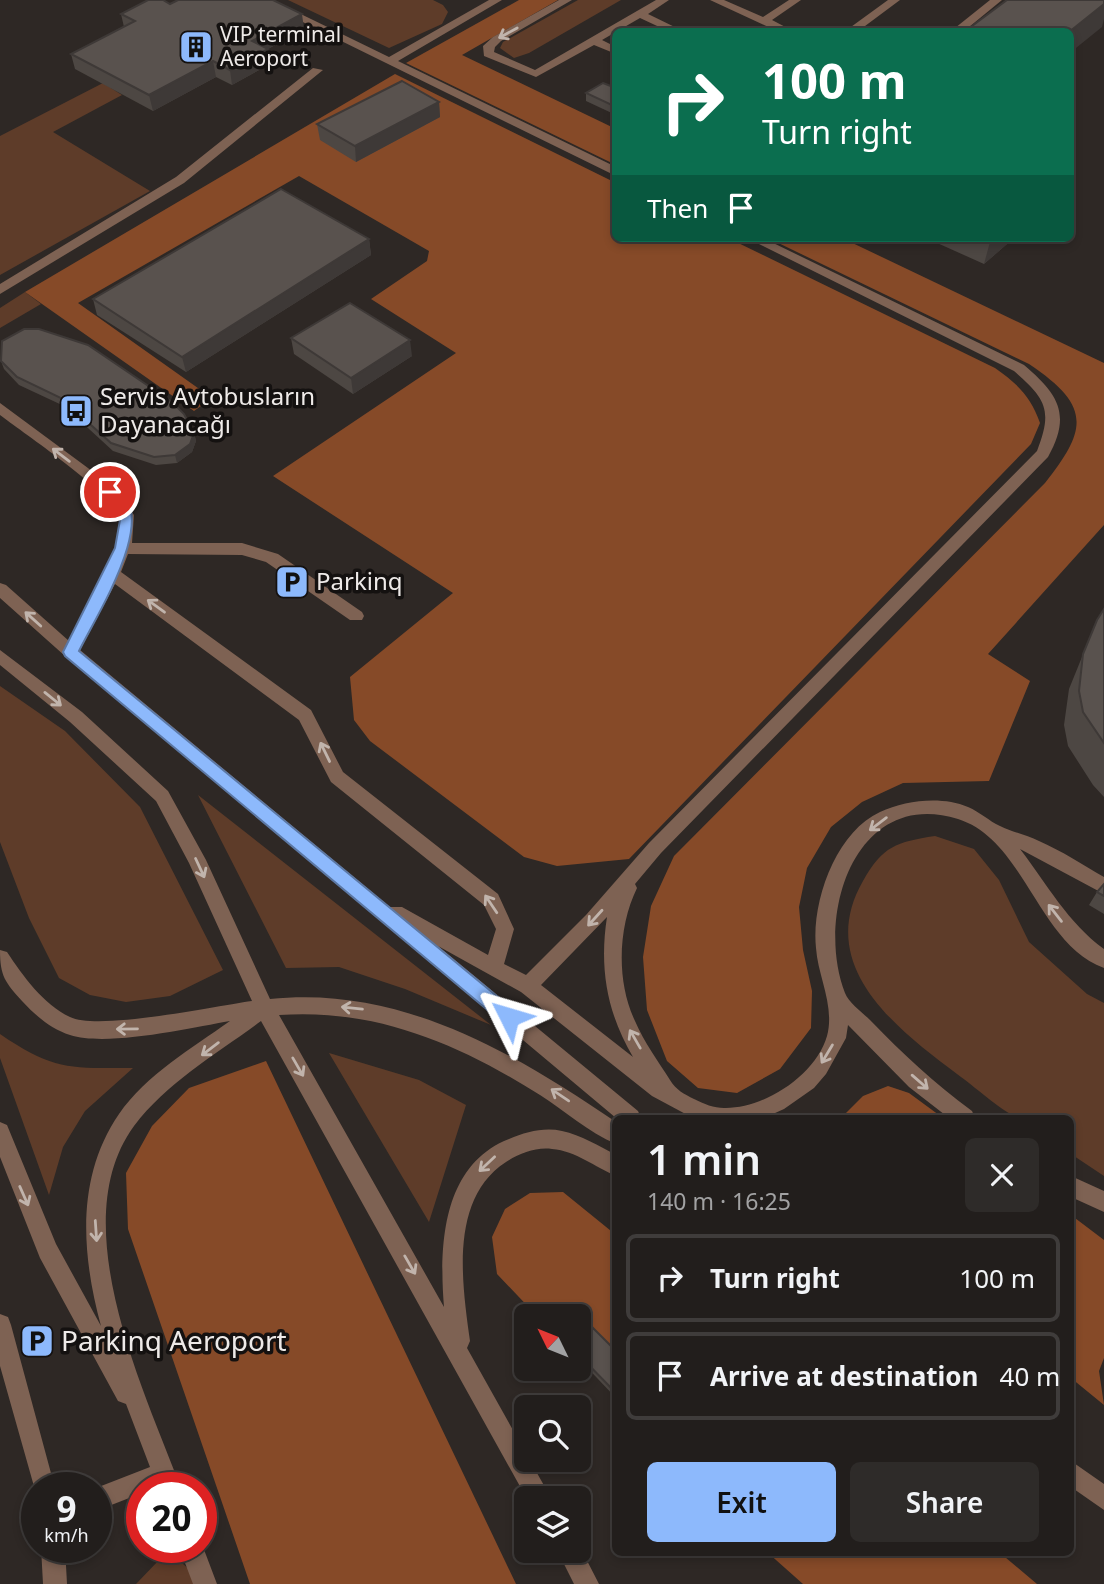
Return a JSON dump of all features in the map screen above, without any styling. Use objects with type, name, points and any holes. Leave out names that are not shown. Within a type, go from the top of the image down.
[{"type":"lane","points":[[263,0],[612,170]]},
{"type":"lane","points":[[567,0],[497,39],[489,46],[488,54],[536,74],[612,30]]},
{"type":"lane","points":[[616,28],[663,0]]},
{"type":"lane","points":[[715,0],[781,28]]},
{"type":"lane","points":[[764,21],[796,0]]},
{"type":"lane","points":[[855,28],[895,0]]},
{"type":"lane","points":[[960,28],[998,0]]},
{"type":"lane","points":[[389,62],[489,1]]},
{"type":"lane","points":[[640,14],[671,28]]},
{"type":"lane","points":[[594,41],[612,49]]},
{"type":"lane","points":[[0,290],[180,180],[317,71]]},
{"type":"lane","points":[[528,986],[593,921],[655,848],[1043,453],[1056,425],[1051,401],[1037,383],[1018,368],[761,242]]},
{"type":"lane","points":[[0,408],[110,492],[122,506],[127,520],[122,548],[112,573],[71,652]]},
{"type":"lane","points":[[122,548],[242,549],[272,558],[356,616]]},
{"type":"lane","points":[[112,573],[305,715],[337,777],[491,900],[505,929],[495,967]]},
{"type":"lane","points":[[0,589],[71,652],[627,1115]]},
{"type":"lane","points":[[0,656],[76,717],[162,796],[197,860],[264,1007],[461,1353],[533,1486]]},
{"type":"lane","points":[[738,1115],[768,1108],[805,1082],[825,1059],[837,1036],[837,1000],[824,947],[829,895],[856,842],[884,817],[933,808],[967,814],[996,832],[1035,848],[1104,886]]},
{"type":"lane","points":[[996,832],[1059,919],[1092,954],[1104,960]]},
{"type":"lane","points":[[655,848],[626,893],[613,930],[613,966],[622,1016],[667,1095]]},
{"type":"lane","points":[[364,895],[528,986],[667,1095],[697,1111],[713,1115]]},
{"type":"lane","points":[[0,958],[16,983],[71,1027],[143,1029],[264,1007],[297,1005],[358,1008],[416,1020],[505,1062],[612,1131]]},
{"type":"lane","points":[[837,1000],[916,1081],[961,1115]]},
{"type":"lane","points":[[145,1428],[98,1275],[94,1215],[104,1166],[125,1123],[155,1089],[264,1007]]},
{"type":"lane","points":[[0,1132],[48,1251],[145,1428],[164,1472]]},
{"type":"lane","points":[[461,1353],[453,1300],[453,1255],[461,1200],[480,1171],[500,1153],[511,1148],[551,1139],[581,1147],[612,1164]]},
{"type":"lane","points":[[1074,1187],[1104,1202]]},
{"type":"lane","points":[[0,1325],[40,1472]]},
{"type":"lane","points":[[1074,1475],[1104,1498]]},
{"type":"lane","points":[[52,1583],[53,1563]]},
{"type":"lane","points":[[197,1563],[205,1584]]},
{"type":"lane","points":[[576,1563],[587,1584]]},
{"type":"shaded area","points":[[288,0],[433,0],[443,5],[448,12],[442,24],[389,48]]},
{"type":"shaded area","points":[[519,0],[558,0],[462,55],[612,127],[612,163],[406,63]]},
{"type":"shaded area","points":[[578,0],[621,0],[529,53],[514,58],[500,48],[503,42]]},
{"type":"shaded area","points":[[395,74],[612,181],[612,242],[736,242],[995,368],[1023,392],[1040,423],[1031,444],[629,859],[557,866],[524,857],[370,741],[354,720],[350,677],[453,593],[273,476],[456,353],[371,299],[427,261],[429,251],[299,176],[78,303],[212,398],[194,411],[25,292]]},
{"type":"shaded area","points":[[103,83],[122,95],[53,132],[150,191],[0,275],[0,136]]},
{"type":"shaded area","points":[[776,242],[850,242],[1104,363],[1104,525],[988,654],[1030,681],[989,781],[903,783],[862,802],[831,827],[807,868],[799,907],[803,950],[812,991],[811,1028],[780,1069],[737,1093],[698,1088],[667,1061],[647,1010],[643,957],[651,906],[674,856],[1045,483],[1059,464],[1070,447],[1076,418],[1072,405],[1063,392],[1029,364]]},
{"type":"shaded area","points":[[25,292],[41,304],[0,328],[0,308]]},
{"type":"shaded area","points":[[0,686],[65,731],[140,807],[223,970],[170,996],[126,1002],[90,995],[59,978],[29,918],[0,842]]},
{"type":"shaded area","points":[[198,795],[491,1025],[405,989],[339,967],[286,968]]},
{"type":"shaded area","points":[[935,836],[974,849],[999,880],[1029,942],[1087,994],[1104,1003],[1104,1176],[1074,1156],[1074,1115],[1013,1115],[1003,1109],[910,1037],[888,1016],[855,968],[849,941],[851,912],[863,881],[884,853],[910,841]]},
{"type":"shaded area","points":[[0,1034],[35,1055],[63,1065],[133,1068],[85,1111],[63,1147],[49,1195],[0,1058]]},
{"type":"shaded area","points":[[329,1053],[419,1080],[466,1105],[429,1222]]},
{"type":"shaded area","points":[[266,1061],[516,1584],[250,1584],[217,1488],[217,1472],[212,1472],[128,1229],[126,1173],[152,1126],[189,1088]]},
{"type":"shaded area","points":[[888,1086],[909,1093],[939,1115],[844,1115],[863,1096]]},
{"type":"shaded area","points":[[563,1192],[612,1232],[612,1355],[592,1350],[592,1304],[526,1304],[497,1274],[492,1237],[505,1209],[530,1193]]},
{"type":"shaded area","points":[[1074,1217],[1104,1240],[1104,1358],[1099,1371],[1104,1405],[1074,1380]]},
{"type":"shaded area","points":[[772,1556],[1004,1556],[1037,1584],[803,1584]]},
{"type":"shaded area","points":[[156,1563],[182,1563],[191,1571],[195,1584],[136,1584]]},
{"type":"building","name":"VIP terminal Aeroport","points":[[148,0],[163,0],[170,4],[178,0],[273,0],[302,14],[252,41],[268,49],[230,70],[213,61],[149,95],[71,54],[135,21],[121,14]]},
{"type":"building","points":[[1007,0],[1104,0],[1104,4],[1074,28],[969,28]]},
{"type":"building","points":[[402,81],[439,102],[355,146],[317,124]]},
{"type":"building","points":[[603,83],[612,86],[612,105],[586,93]]},
{"type":"building","points":[[281,189],[369,239],[182,357],[93,299]]},
{"type":"building","points":[[350,303],[410,340],[351,378],[291,338]]},
{"type":"building","points":[[24,329],[39,329],[88,345],[172,402],[184,414],[194,433],[190,444],[175,455],[154,457],[111,443],[61,398],[17,377],[1,361],[2,341]]},
{"type":"building","points":[[1104,609],[1104,743],[1083,712],[1079,691],[1083,654]]},
{"type":"building","points":[[1104,884],[1104,896],[1097,892]]},
{"type":"building","points":[[593,1328],[612,1347],[612,1389],[592,1368]]},
{"type":"place","name":"VIP terminal Aeroport","points":[[196,47]]},
{"type":"place","name":"Servis Avtobusların Dayanacağı","points":[[76,411]]},
{"type":"place","name":"Parkinq","points":[[292,582]]},
{"type":"place","name":"Parkinq Aeroport","points":[[37,1341]]},
{"type":"route","points":[[110,492],[122,506],[127,520],[122,548],[71,652],[509,1017]]}]
